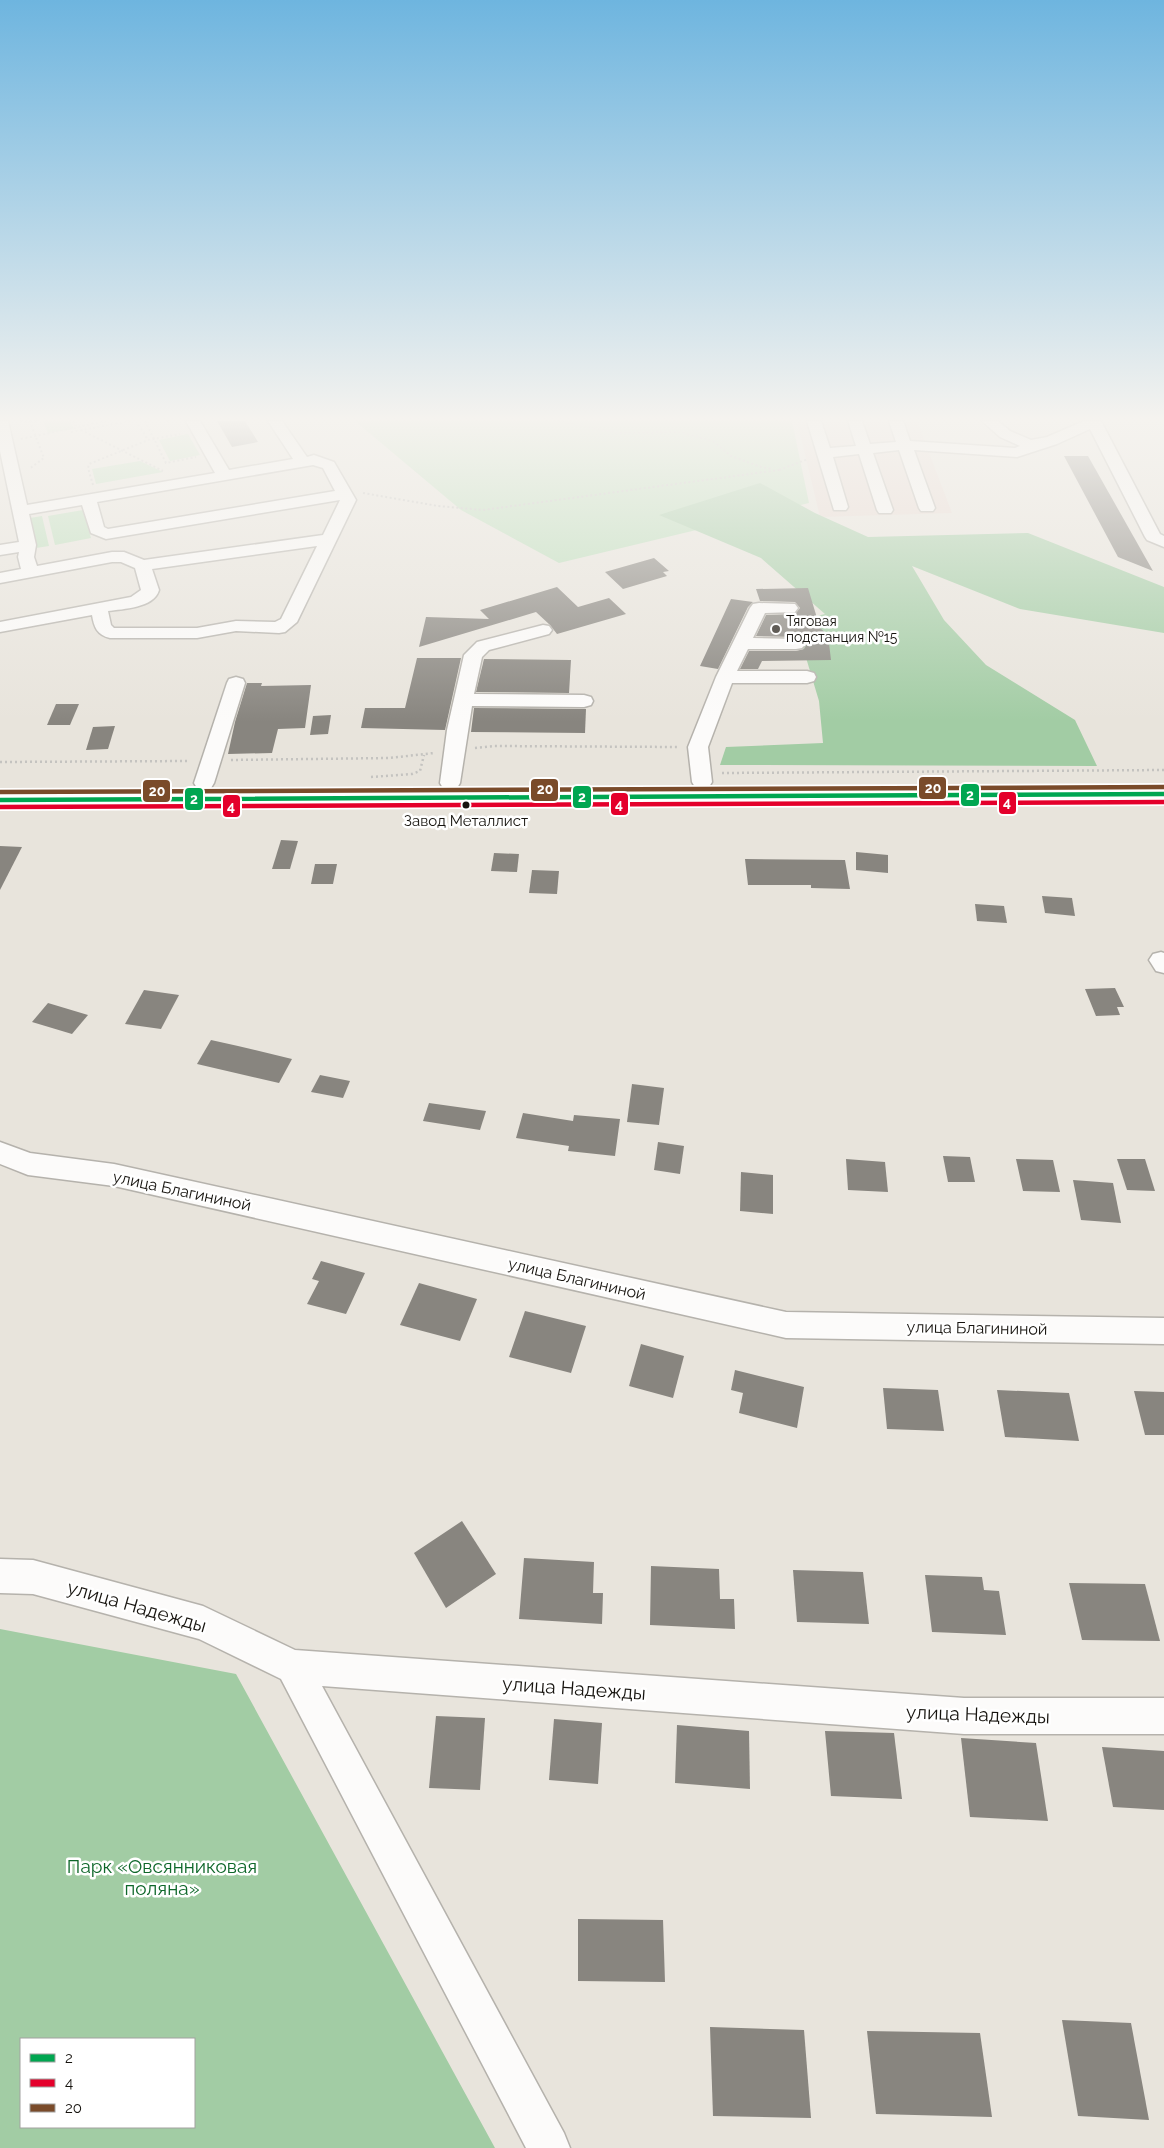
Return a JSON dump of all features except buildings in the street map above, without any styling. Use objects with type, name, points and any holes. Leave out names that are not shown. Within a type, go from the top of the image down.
[{"type":"main road","points":[[0,784],[450,783],[702,777],[1164,780]]},
{"type":"main road","points":[[0,800],[1164,794]]},
{"type":"street","points":[[23,521],[28,545],[26,557],[30,572]]},
{"type":"street","points":[[95,521],[97,530],[106,534],[182,521]]},
{"type":"street","points":[[98,608],[102,627],[110,633],[197,633],[236,626],[278,628],[288,622],[338,521]]},
{"type":"street","points":[[1145,521],[1153,537],[1164,542]]},
{"type":"street","points":[[0,578],[118,557],[131,559],[142,565],[329,539]]},
{"type":"street","points":[[0,550],[28,545]]},
{"type":"street","points":[[0,627],[136,601],[149,594],[150,590],[142,565]]},
{"type":"street","points":[[702,777],[698,747],[725,677],[759,608],[789,608]]},
{"type":"street","points":[[450,783],[453,751],[473,655],[483,646],[543,630]]},
{"type":"street","points":[[742,643],[796,644]]},
{"type":"street","points":[[725,677],[806,677]]},
{"type":"street","points":[[204,783],[236,683]]},
{"type":"street","points":[[463,700],[584,701]]},
{"type":"street","name":"улица Благининой","points":[[0,1153],[28,1164],[114,1175],[786,1325],[1164,1332]]},
{"type":"street","name":"улица Надежды","points":[[0,1576],[33,1577],[203,1622],[293,1667],[964,1716],[1164,1716]]},
{"type":"street","points":[[293,1667],[548,2148]]},
{"type":"path","points":[[0,762],[389,758],[494,746],[698,747]]},
{"type":"path","points":[[371,777],[412,774],[420,771],[424,754]]},
{"type":"path","points":[[702,777],[1164,770]]},
{"type":"green space","points":[[31,521],[43,521],[49,546],[36,548]]},
{"type":"green space","points":[[49,521],[86,521],[91,538],[55,545]]},
{"type":"green space","points":[[482,521],[733,521],[559,563]]},
{"type":"green space","points":[[674,521],[833,521],[868,537],[1028,533],[1164,587],[1164,633],[1020,609],[912,566],[944,620],[986,665],[1075,720],[1097,766],[720,765],[726,747],[823,743],[819,701],[795,621],[825,614],[761,558]]},
{"type":"green space","name":"Парк «Овсянниковая поляна»","points":[[0,1629],[236,1674],[495,2148],[0,2148]]},
{"type":"transit line","name":"20","points":[[0,792],[1164,787]]},
{"type":"transit line","name":"2","points":[[0,800],[1164,794]]},
{"type":"transit line","name":"4","points":[[0,807],[1164,802]]},
{"type":"place","name":"Тяговая подстанция №15","points":[[776,629]]},
{"type":"place","name":"Завод Металлист","points":[[466,805]]}]
